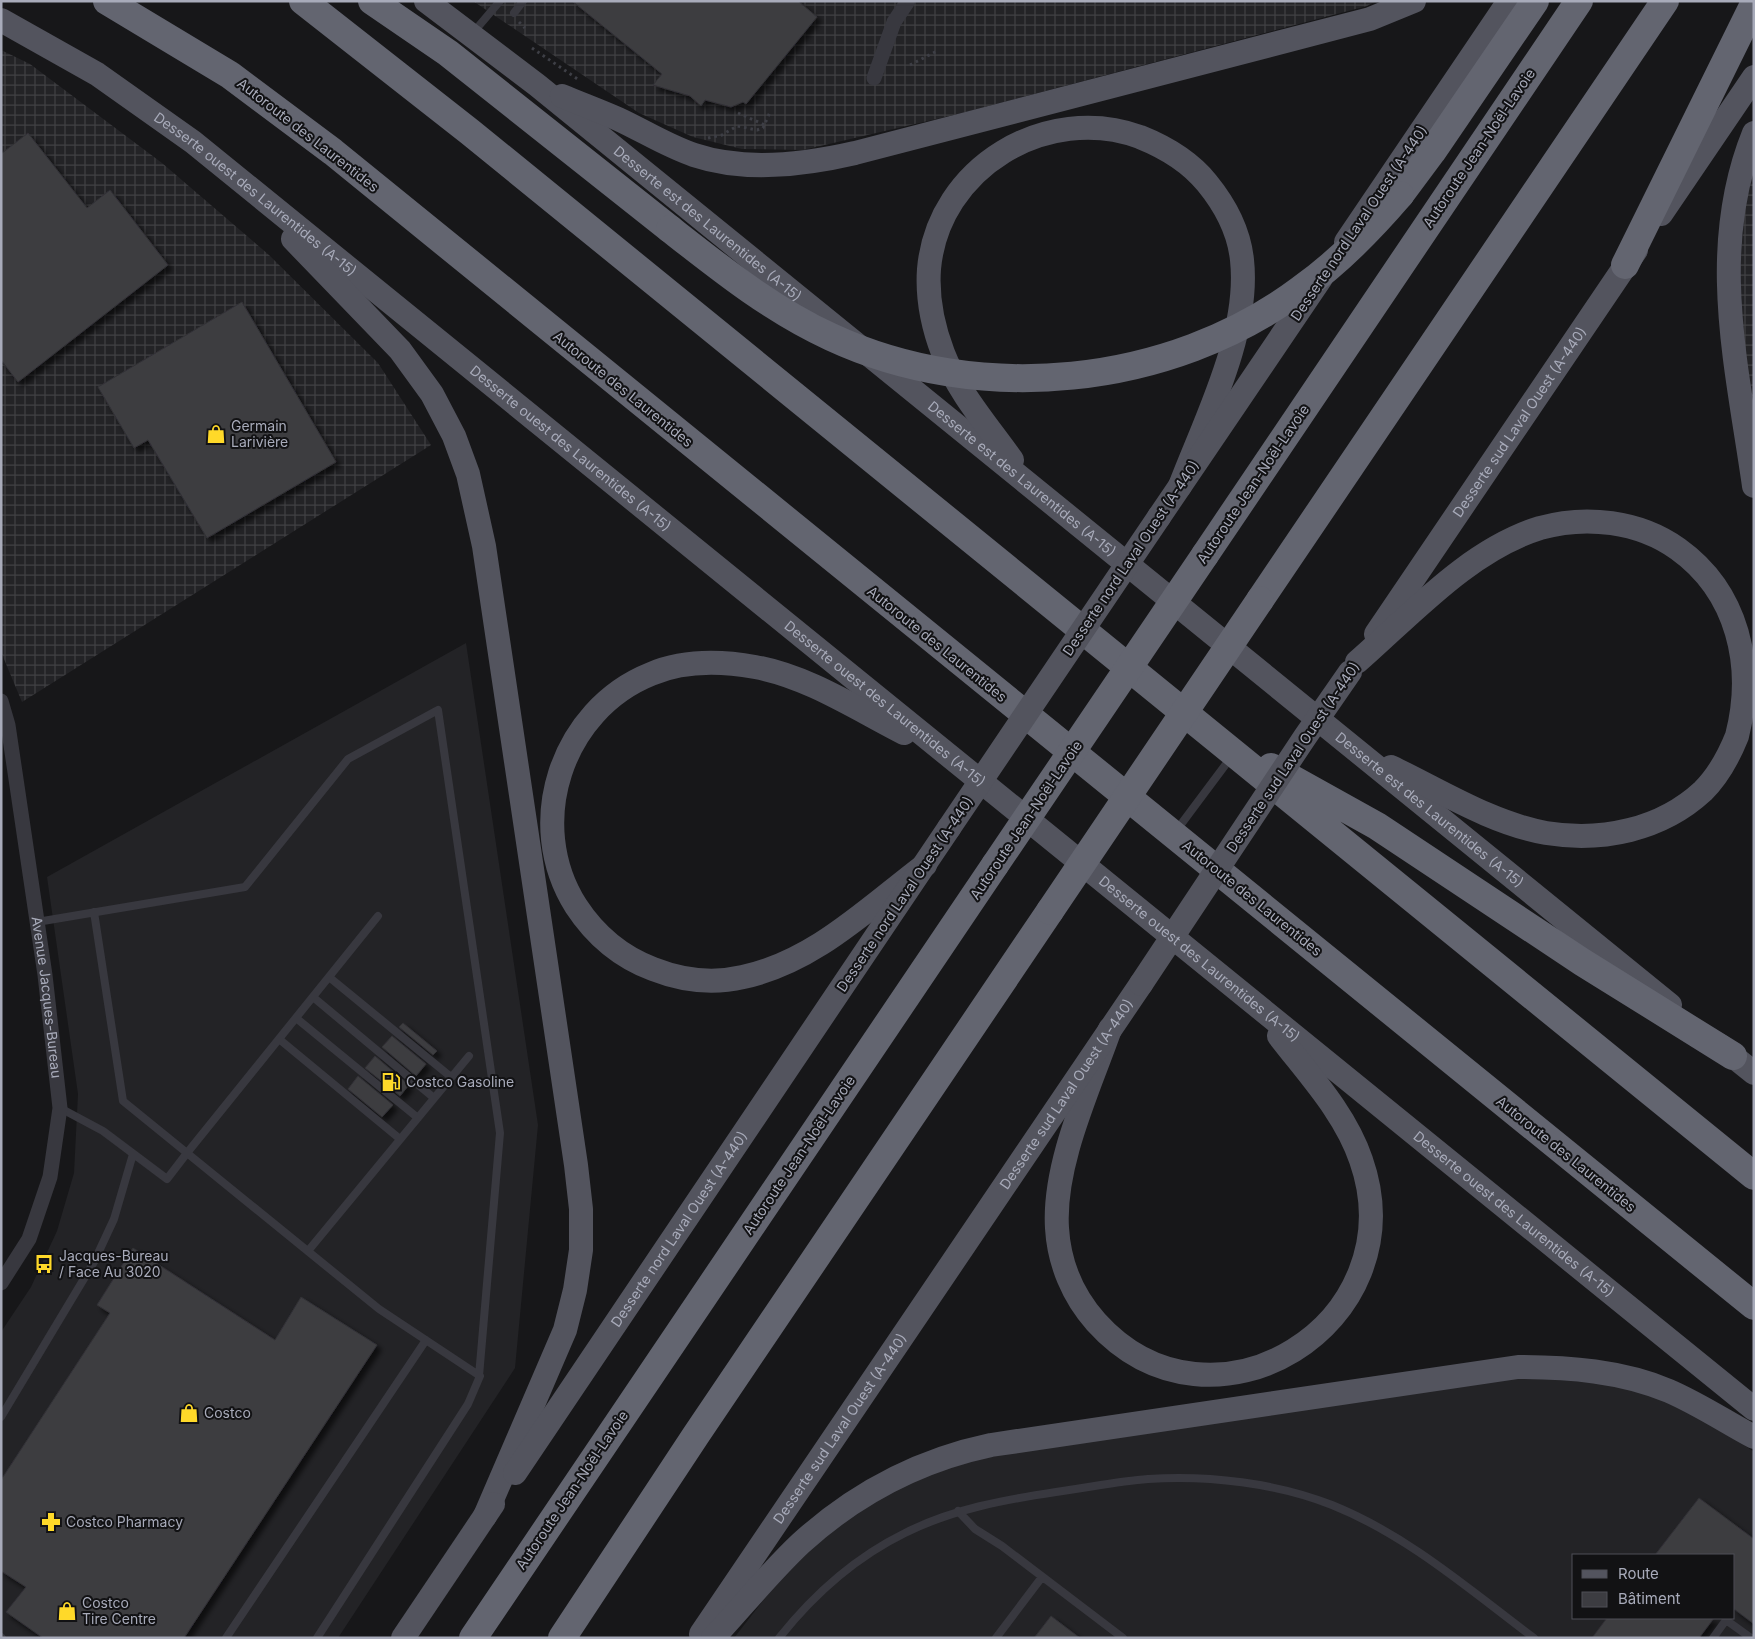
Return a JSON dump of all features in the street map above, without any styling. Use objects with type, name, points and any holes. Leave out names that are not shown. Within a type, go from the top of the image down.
[{"type":"highway","name":"Autoroute des Laurentides","points":[[107,1],[223,70],[308,132],[1754,1306]]},
{"type":"highway","points":[[303,1],[477,138],[1210,733],[1236,751],[1754,1176]]},
{"type":"highway","points":[[372,1],[448,53],[670,229],[750,290],[786,314],[833,338],[932,371],[1028,378],[1067,376],[1148,362],[1224,335],[1300,290],[1340,259],[1400,195],[1432,152],[1535,1]]},
{"type":"highway","name":"Autoroute Jean-Noël-Lavoie","points":[[472,1638],[1579,1]]},
{"type":"highway","points":[[562,1638],[707,1418],[1665,1]]},
{"type":"highway","points":[[1625,266],[1754,4]]},
{"type":"highway","points":[[1236,751],[1377,826],[1582,962],[1744,1065]]},
{"type":"main road","name":"Desserte est des Laurentides (A-15)","points":[[426,1],[538,85],[1744,1065]]},
{"type":"main road","points":[[538,85],[696,156],[739,163],[779,164],[812,162],[855,153],[1370,19],[1414,1]]},
{"type":"main road","name":"Desserte nord Laval Ouest (A-440)","points":[[404,1638],[1509,1]]},
{"type":"main road","name":"Desserte ouest des Laurentides (A-15)","points":[[1,20],[97,74],[161,118],[224,167],[1754,1409]]},
{"type":"main road","name":"Desserte sud Laval Ouest (A-440)","points":[[699,1638],[1141,984],[1305,737],[1754,76]]},
{"type":"main road","points":[[1029,484],[948,364],[932,315],[930,267],[936,239],[950,206],[966,183],[983,166],[1014,144],[1032,137],[1062,129],[1086,127],[1116,130],[1144,139],[1165,149],[1189,165],[1202,177],[1224,206],[1240,248],[1243,282],[1237,333],[1180,486]]},
{"type":"main road","points":[[1754,133],[1734,192],[1727,274],[1729,309],[1754,486]]},
{"type":"main road","points":[[224,167],[400,350],[422,378],[454,436],[468,474],[479,517],[576,1165],[582,1228],[579,1271],[565,1330],[485,1516]]},
{"type":"main road","points":[[1354,667],[1474,561],[1522,534],[1560,524],[1578,522],[1619,524],[1654,534],[1671,544],[1702,568],[1727,600],[1735,616],[1742,633],[1748,664],[1748,690],[1744,717],[1731,751],[1718,772],[1703,791],[1683,806],[1662,819],[1634,830],[1591,836],[1561,835],[1533,830],[1493,817],[1362,754]]},
{"type":"main road","points":[[925,864],[821,944],[789,963],[755,974],[724,980],[675,976],[630,959],[604,940],[582,916],[568,892],[558,865],[552,836],[552,804],[565,758],[582,726],[607,700],[639,679],[664,669],[693,664],[742,665],[791,676],[944,753]]},
{"type":"main road","points":[[1110,1029],[1073,1133],[1058,1191],[1057,1228],[1059,1247],[1070,1284],[1079,1300],[1103,1329],[1115,1341],[1143,1358],[1157,1364],[1191,1372],[1224,1374],[1242,1371],[1278,1360],[1296,1351],[1326,1326],[1348,1297],[1356,1281],[1363,1265],[1370,1230],[1371,1213],[1366,1179],[1350,1134],[1340,1116],[1256,1005]]},
{"type":"main road","points":[[713,1638],[800,1544],[846,1507],[909,1471],[956,1454],[991,1445],[1466,1373],[1526,1367],[1584,1370],[1648,1384],[1692,1402],[1754,1437]]},
{"type":"street","points":[[874,78],[894,22],[908,1]]},
{"type":"street","name":"Avenue Jacques-Bureau","points":[[1,701],[8,725],[37,922],[60,1108],[50,1177],[44,1195],[29,1239],[1,1283]]},
{"type":"lane","points":[[471,34],[500,1]]},
{"type":"lane","points":[[514,13],[523,1]]},
{"type":"lane","points":[[37,922],[245,887],[348,759],[438,710],[500,1133],[479,1376],[468,1404],[317,1638]]},
{"type":"lane","points":[[1173,834],[1236,751]]},
{"type":"lane","points":[[94,912],[123,1101],[379,1308],[479,1376]]},
{"type":"lane","points":[[60,1108],[103,1132],[167,1179],[378,916]]},
{"type":"lane","points":[[329,977],[451,1077]]},
{"type":"lane","points":[[313,998],[434,1098]]},
{"type":"lane","points":[[296,1018],[418,1118]]},
{"type":"lane","points":[[279,1039],[400,1139]]},
{"type":"lane","points":[[308,1251],[469,1056]]},
{"type":"lane","points":[[1,1417],[94,1262],[114,1219],[133,1154]]},
{"type":"lane","points":[[226,1638],[426,1340]]},
{"type":"lane","points":[[779,1638],[813,1598],[850,1566],[903,1534],[958,1511],[1018,1498],[1150,1479],[1218,1480],[1285,1490],[1344,1510],[1399,1539],[1534,1638]]},
{"type":"lane","points":[[958,1511],[975,1528],[1002,1546],[1123,1638]]},
{"type":"lane","points":[[996,1638],[1042,1577]]},
{"type":"lane","points":[[1713,1638],[1725,1619],[1751,1638]]},
{"type":"path","points":[[910,65],[937,51]]},
{"type":"path","points":[[705,138],[722,135],[737,126],[757,130],[763,128],[770,112]]},
{"type":"path","points":[[738,113],[765,125]]},
{"type":"shaded area","points":[[473,1],[1376,1],[1367,6],[958,114],[803,150],[742,149],[693,137],[639,113]]},
{"type":"shaded area","points":[[1,50],[30,64],[162,163],[269,255],[378,363],[431,445],[22,702],[1,652]]},
{"type":"shaded area","points":[[1754,154],[1754,426],[1738,299],[1747,175]]},
{"type":"shaded area","points":[[466,643],[538,1125],[515,1368],[338,1638],[1,1638],[1,1332],[31,1287],[57,1231],[74,1173],[78,1094],[47,877]]},
{"type":"shaded area","points":[[1563,1375],[1651,1393],[1730,1435],[1754,1452],[1754,1638],[734,1638],[793,1562],[857,1508],[961,1459],[1468,1381]]},
{"type":"building","points":[[572,1],[798,1],[817,17],[746,104],[743,102],[731,107],[705,100],[701,106],[690,96],[653,85],[662,74]]},
{"type":"building","points":[[28,133],[87,208],[110,190],[168,265],[18,382],[1,360],[1,154]]},
{"type":"building","points":[[242,302],[336,462],[207,538],[148,440],[134,448],[98,387]]},
{"type":"building","points":[[403,1023],[437,1051],[433,1055],[399,1027]]},
{"type":"building","points":[[392,1036],[426,1064],[416,1076],[382,1047]]},
{"type":"building","points":[[375,1056],[409,1085],[400,1096],[365,1068]]},
{"type":"building","points":[[358,1076],[393,1105],[382,1117],[348,1089]]},
{"type":"building","name":"Costco","points":[[133,1248],[275,1340],[301,1297],[377,1345],[184,1638],[43,1638],[6,1612],[26,1587],[1,1571],[1,1480],[110,1313],[97,1305]]},
{"type":"building","points":[[1699,1498],[1754,1539],[1754,1624],[1735,1610],[1735,1554],[1656,1554]]},
{"type":"building","points":[[1051,1616],[1080,1638],[1034,1638]]},
{"type":"building","points":[[1606,1619],[1713,1619],[1699,1638],[1592,1638]]},
{"type":"place","name":"Germain Larivière","points":[[216,434]]},
{"type":"place","name":"Costco Gasoline","points":[[391,1082]]},
{"type":"place","name":"Jacques-Bureau / Face Au 3020","points":[[44,1264]]},
{"type":"place","name":"Costco","points":[[189,1413]]},
{"type":"place","name":"Costco Pharmacy","points":[[51,1522]]},
{"type":"place","name":"Costco Tire Centre","points":[[67,1611]]}]
